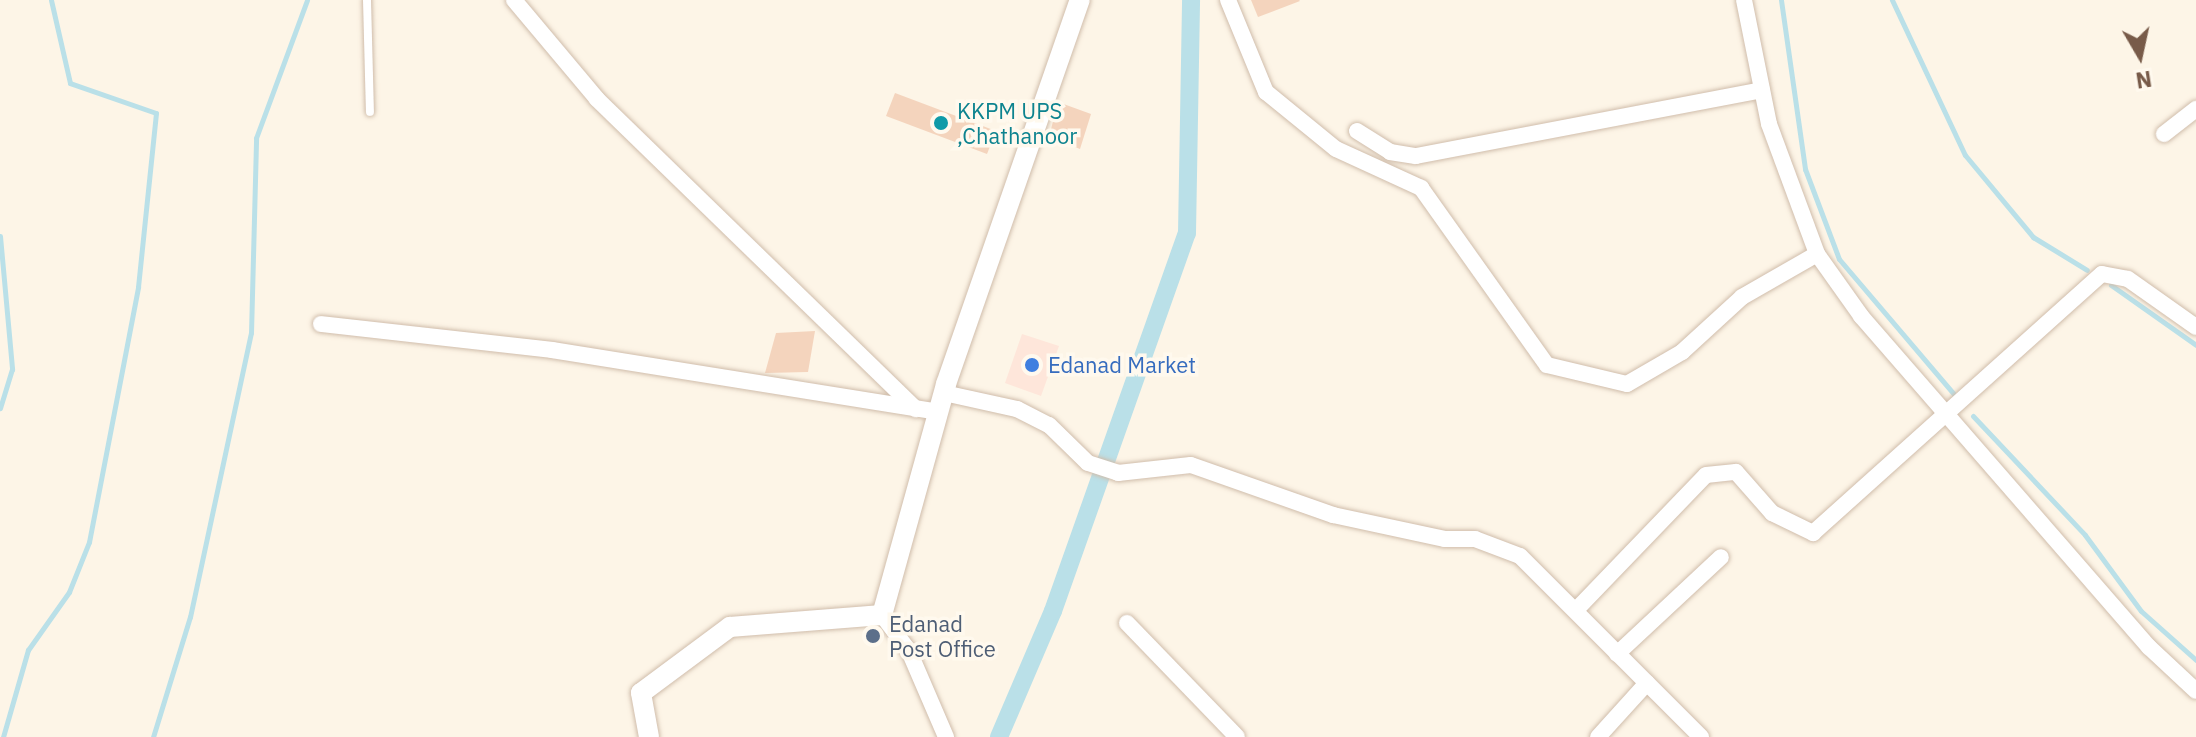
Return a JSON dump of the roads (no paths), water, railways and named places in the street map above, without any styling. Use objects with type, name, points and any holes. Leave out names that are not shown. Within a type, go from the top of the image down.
[{"type":"street","points":[[514,0],[597,99],[916,409]]},
{"type":"street","points":[[882,615],[941,402],[1080,0]]},
{"type":"street","points":[[1228,0],[1266,92],[1336,149],[1421,188],[1547,365],[1627,384],[1682,352],[1742,297],[1817,254]]},
{"type":"street","points":[[1744,0],[1762,90],[1817,254],[1951,417],[2149,647],[2196,691]]},
{"type":"street","points":[[1357,131],[1390,152],[1416,156],[1762,90]]},
{"type":"street","points":[[2164,134],[2196,109]]},
{"type":"street","points":[[1576,610],[1706,475],[1736,472],[1772,513],[1813,533],[1951,417],[2102,274],[2128,279],[2196,327]]},
{"type":"street","points":[[321,324],[552,350],[916,409],[941,402],[1017,409],[1049,425],[1096,467],[1118,473],[1191,465],[1333,515],[1475,539],[1520,556],[1701,737]]},
{"type":"street","points":[[1617,654],[1721,557]]},
{"type":"street","points":[[649,737],[641,693],[730,627],[882,615]]},
{"type":"street","points":[[882,615],[909,651],[946,737]]},
{"type":"street","points":[[1127,623],[1237,737]]},
{"type":"street","points":[[1598,737],[1647,683]]},
{"type":"lane","points":[[367,0],[370,112]]},
{"type":"waterway","points":[[3,737],[28,650],[69,592],[89,542],[138,287],[156,113],[70,83],[51,0]]},
{"type":"waterway","points":[[153,737],[190,617],[251,333],[256,138],[307,0]]},
{"type":"waterway","points":[[999,737],[1053,611],[1187,233],[1191,0]]},
{"type":"waterway","points":[[1781,0],[1805,169],[1839,259],[1954,394]]},
{"type":"waterway","points":[[1892,0],[1965,155],[2033,237],[2087,270]]},
{"type":"waterway","points":[[0,236],[12,369],[0,408]]},
{"type":"waterway","points":[[2111,285],[2196,345]]},
{"type":"waterway","points":[[1973,416],[2085,535],[2141,611],[2196,660]]},
{"type":"place","name":"KKPM UPS ,Chathanoor","points":[[941,123]]},
{"type":"place","name":"Edanad Market","points":[[1032,365]]},
{"type":"place","name":"Edanad Post Office","points":[[873,636]]}]
